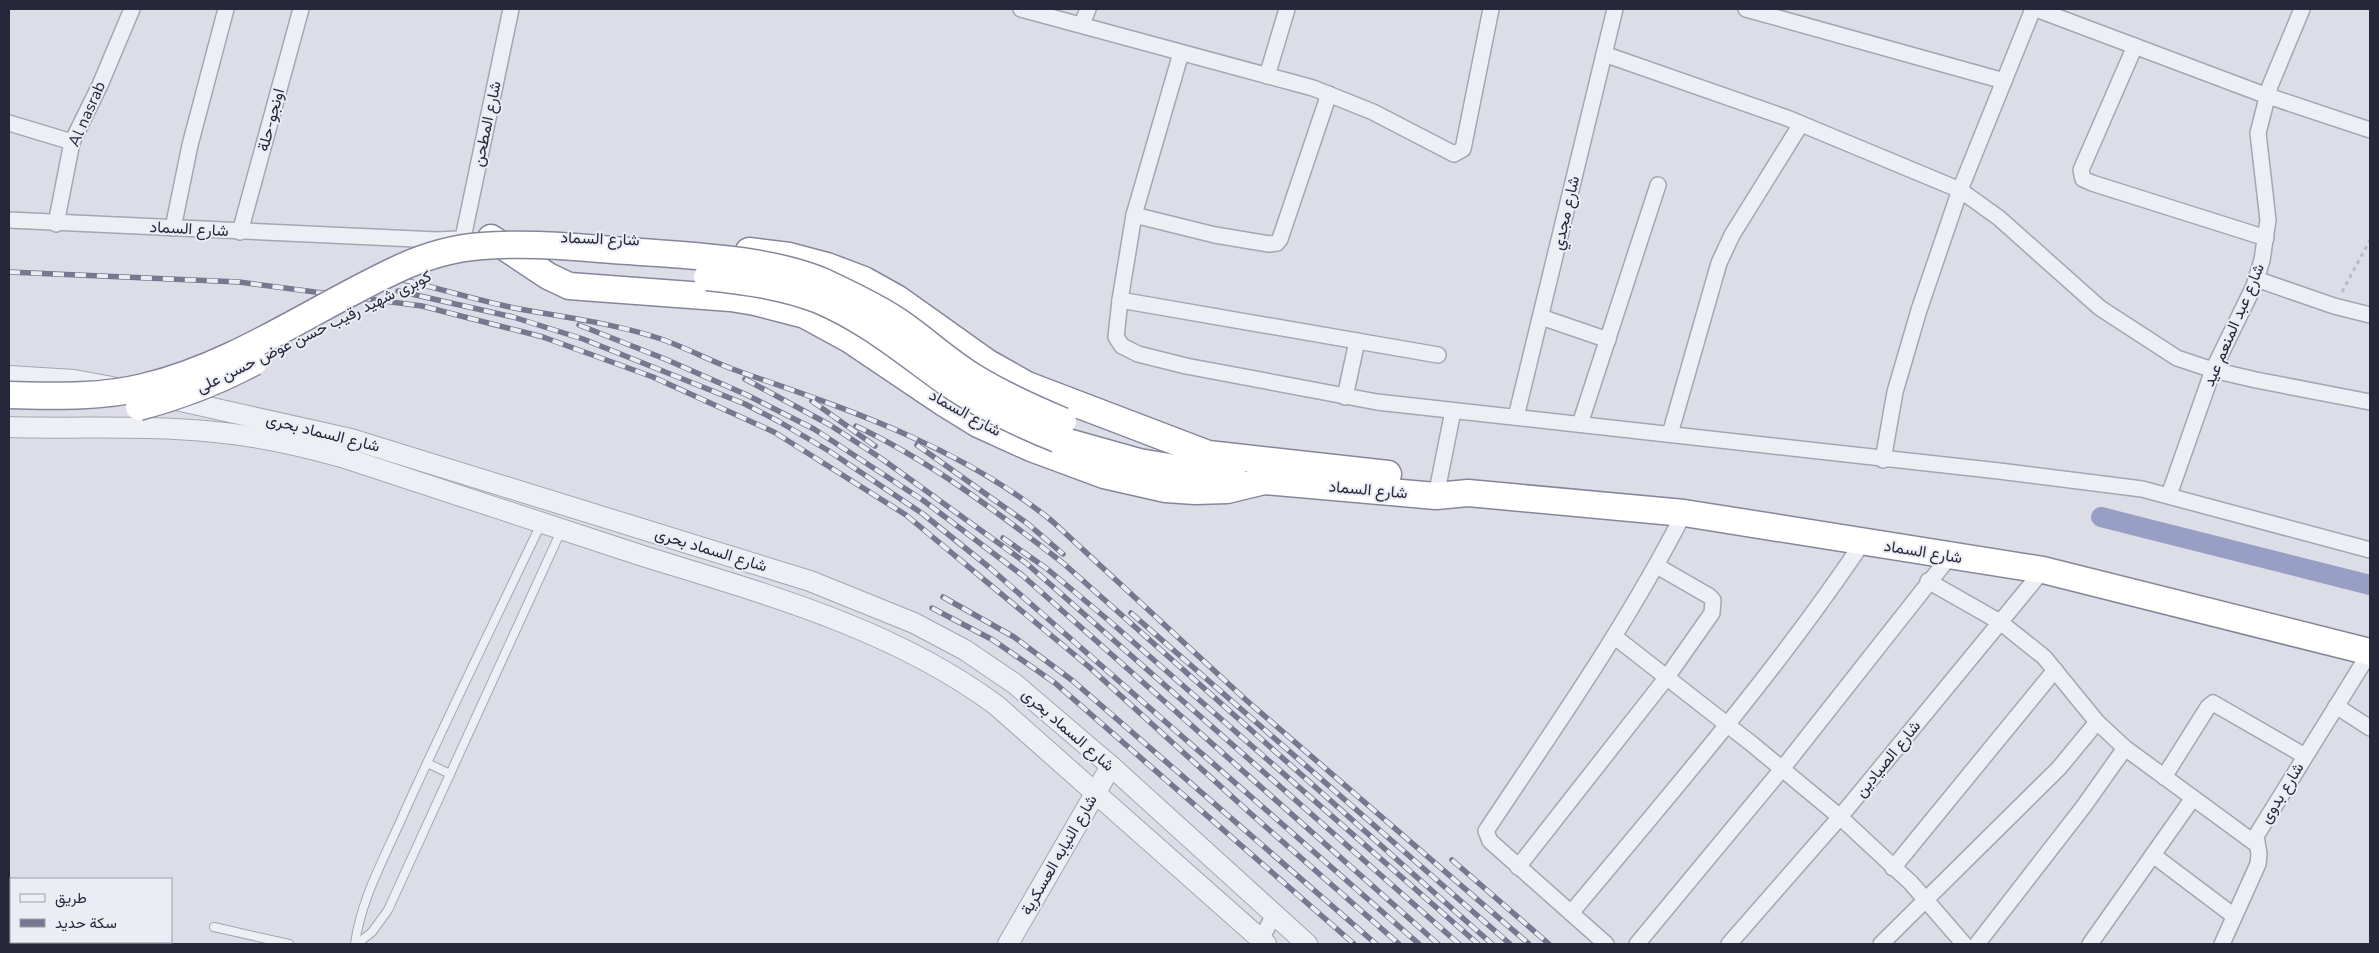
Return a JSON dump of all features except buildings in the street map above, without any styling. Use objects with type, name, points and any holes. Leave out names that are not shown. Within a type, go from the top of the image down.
[{"type":"highway","name":"شارع السماد","points":[[490,237],[540,236],[681,242],[789,256],[827,266],[864,280],[898,299],[968,349],[1027,385],[1208,454],[1468,493],[1684,514],[2043,570],[2370,652]]},
{"type":"highway","name":"شارع السماد","points":[[490,237],[548,276],[569,286],[730,298],[755,302],[805,315],[849,339],[978,424],[1032,448],[1104,475],[1166,489],[1195,491],[1228,490],[1264,481],[1437,488]]},
{"type":"highway","name":"كوبرى شهيد رقيب حسن عوض حسن على","points":[[9,394],[77,397],[119,392],[167,381],[238,353],[361,287],[426,257],[482,246],[580,248],[670,254],[765,265],[821,281],[898,321],[954,364],[1060,430],[1139,462],[1214,475],[1264,481]]},
{"type":"highway","name":"كوبرى شهيد رقيب حسن عوض حسن على","points":[[9,413],[104,411],[138,407],[177,397],[220,380],[408,283],[447,269],[468,264],[535,262],[742,281],[784,289],[811,298],[873,328],[970,397],[1002,415],[1060,430],[1208,454]]},
{"type":"street","name":"Al nasrab","points":[[56,224],[72,142],[100,85],[132,9]]},
{"type":"street","points":[[173,228],[190,145],[226,9]]},
{"type":"street","name":"اونجو-حلة","points":[[240,232],[301,9]]},
{"type":"street","name":"شارع المطحن","points":[[463,238],[511,9]]},
{"type":"street","points":[[1021,9],[1082,24],[1329,94],[1374,112],[1454,154],[1463,150],[1491,9]]},
{"type":"street","points":[[1082,24],[1088,9]]},
{"type":"street","points":[[1267,76],[1287,9]]},
{"type":"street","name":"شارع مجدي","points":[[1516,417],[1615,9]]},
{"type":"street","points":[[1746,9],[2004,82]]},
{"type":"street","points":[[1883,460],[1895,392],[1908,345],[1960,190],[2034,9],[2267,95],[2370,130]]},
{"type":"street","name":"شارع عبد المنعم عيد","points":[[2169,495],[2212,370],[2256,279],[2266,238],[2268,220],[2258,133],[2267,95],[2302,9]]},
{"type":"street","points":[[2135,46],[2081,170],[2083,179],[2092,184],[2266,238]]},
{"type":"street","points":[[1181,53],[1134,215],[1120,300],[1116,337],[1122,346],[1138,354],[1346,397],[1883,460],[2096,482],[2169,495],[2370,550]]},
{"type":"street","points":[[1604,54],[1801,124],[1960,190],[1999,218],[2100,308],[2177,358],[2212,370],[2370,402]]},
{"type":"street","points":[[1134,215],[1215,235],[1269,244],[1277,243],[1280,239],[1329,94]]},
{"type":"street","points":[[9,123],[72,142]]},
{"type":"street","points":[[1670,434],[1719,263],[1732,235],[1801,124]]},
{"type":"street","points":[[1580,424],[1658,185]]},
{"type":"street","name":"شارع السماد","points":[[9,220],[56,224],[436,240],[490,237]]},
{"type":"street","points":[[2256,279],[2334,306],[2370,315]]},
{"type":"street","points":[[1120,300],[1438,355]]},
{"type":"street","points":[[1541,317],[1608,340]]},
{"type":"street","points":[[1346,397],[1357,341]]},
{"type":"street","name":"شارع السماد بحرى","points":[[9,376],[43,376],[108,386],[351,438],[810,581],[914,623],[965,650],[1015,684],[1111,766],[1307,944]]},
{"type":"street","points":[[1437,488],[1454,411]]},
{"type":"street","name":"شارع السماد بحرى","points":[[9,427],[215,432],[251,436],[346,458],[541,524],[800,605],[904,648],[960,679],[996,705],[1095,791],[1262,943]]},
{"type":"street","points":[[346,458],[351,438]]},
{"type":"street","points":[[541,524],[550,501]]},
{"type":"street","points":[[561,530],[571,507]]},
{"type":"street","points":[[1606,944],[1487,839],[1486,831],[1616,637],[1657,566],[1684,514]]},
{"type":"street","points":[[1571,913],[1728,725],[1822,604],[1863,542]]},
{"type":"street","points":[[1636,944],[1782,769],[1928,581],[1950,556]]},
{"type":"street","points":[[1518,867],[1667,677],[1712,613],[1713,600],[1709,596],[1657,566]]},
{"type":"street","name":"شارع الصيادين","points":[[1729,944],[1840,817],[2043,570]]},
{"type":"street","points":[[800,605],[810,581]]},
{"type":"street","points":[[1928,581],[2000,622],[2044,656],[2097,722],[2125,748],[2256,844]]},
{"type":"street","points":[[904,648],[914,623]]},
{"type":"street","points":[[1616,637],[1728,725],[1840,817],[1926,899],[1964,944]]},
{"type":"street","name":"شارع بدوى","points":[[2222,944],[2258,864],[2259,854],[2256,836],[2370,652]]},
{"type":"street","points":[[1893,868],[2055,670]]},
{"type":"street","points":[[2164,776],[2208,707],[2213,703],[2305,756]]},
{"type":"street","points":[[2336,706],[2370,728]]},
{"type":"street","points":[[1881,944],[2058,768],[2097,722]]},
{"type":"street","points":[[1977,944],[2062,836],[2125,748]]},
{"type":"street","name":"شارع النيابه العسكرية","points":[[1008,944],[1111,766]]},
{"type":"street","points":[[2090,944],[2193,798]]},
{"type":"street","points":[[2153,855],[2234,916]]},
{"type":"street","points":[[1262,943],[1274,914]]},
{"type":"lane","points":[[356,944],[358,922],[367,897],[427,763],[541,524]]},
{"type":"lane","points":[[356,944],[372,932],[388,910],[561,530]]},
{"type":"lane","points":[[427,763],[450,774]]},
{"type":"lane","points":[[214,928],[289,944]]},
{"type":"path","points":[[2334,306],[2370,240]]},
{"type":"waterway","points":[[2101,517],[2370,585]]},
{"type":"railway","points":[[9,272],[239,282],[422,306],[543,337],[653,377],[774,432],[906,515],[1088,666],[1250,813],[1399,944]]},
{"type":"railway","points":[[404,280],[500,305],[643,333],[902,432],[979,471],[1052,521],[1246,700],[1529,944]]},
{"type":"railway","points":[[398,291],[513,317],[583,339],[745,404],[829,451],[923,514],[990,568],[1419,944]]},
{"type":"railway","points":[[579,325],[665,359],[747,395],[814,429],[924,501],[1022,575],[1438,944]]},
{"type":"railway","points":[[745,379],[830,425],[882,459],[1026,563],[1459,944]]},
{"type":"railway","points":[[812,401],[875,446]]},
{"type":"railway","points":[[856,426],[911,455],[963,489],[1063,563],[1492,944]]},
{"type":"railway","points":[[917,445],[1028,524],[1063,554]]},
{"type":"railway","points":[[1003,538],[1046,568],[1107,619],[1478,944]]},
{"type":"railway","points":[[943,597],[1014,637],[1073,681],[1376,944]]},
{"type":"railway","points":[[932,608],[993,640],[1055,683],[1354,944]]},
{"type":"railway","points":[[1131,613],[1510,944]]},
{"type":"railway","points":[[1452,860],[1549,944]]}]
